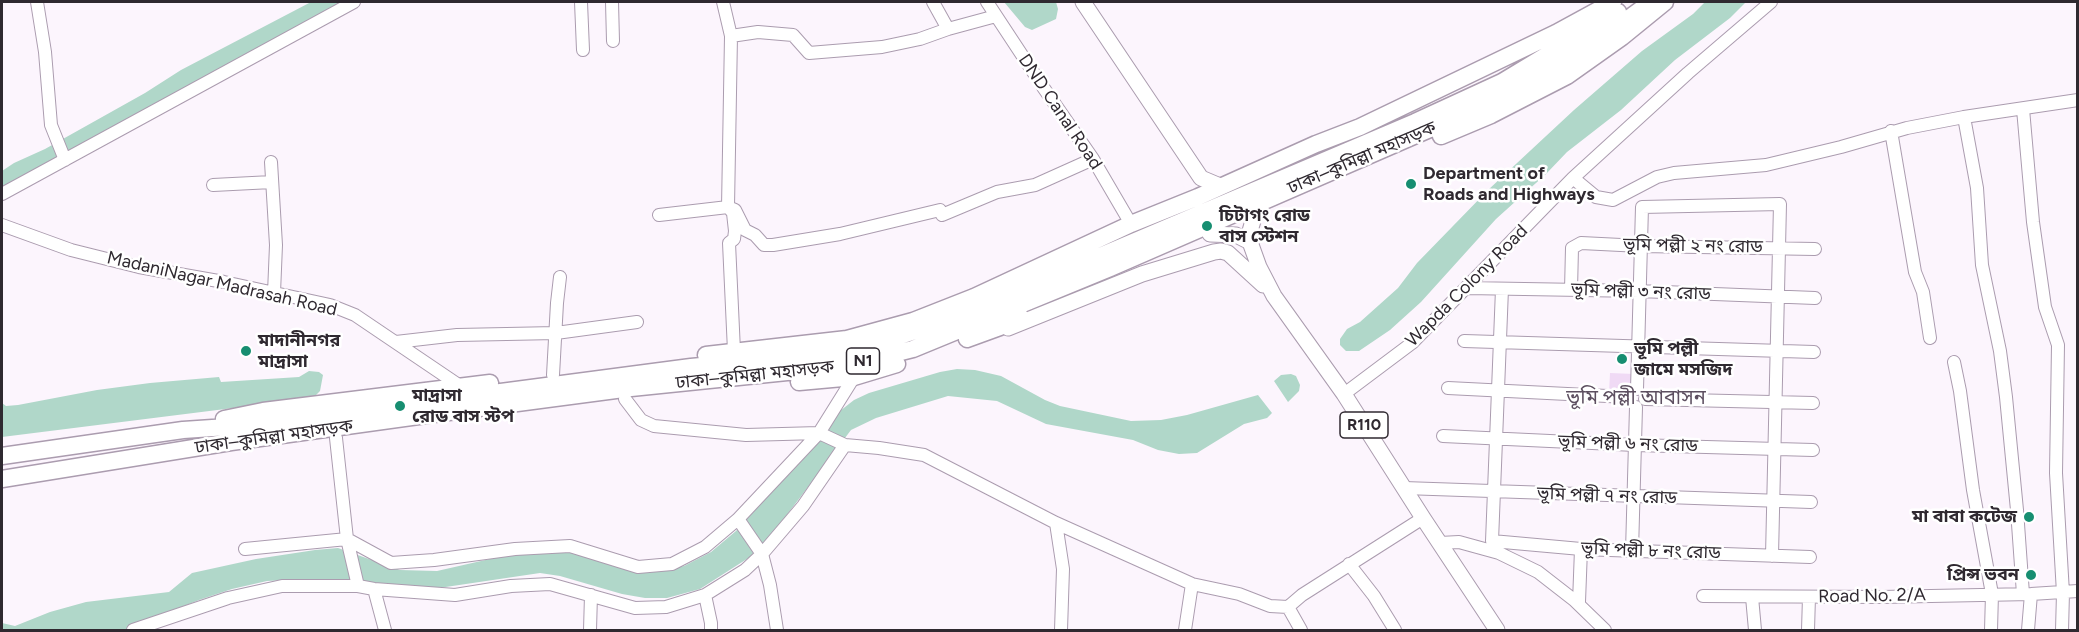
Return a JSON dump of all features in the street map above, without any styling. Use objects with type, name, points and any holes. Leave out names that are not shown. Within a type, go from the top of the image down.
[{"type":"highway","points":[[183,430],[263,411],[734,351],[825,342],[896,326],[974,297],[1131,224],[1360,127],[1556,33],[1613,2]]},
{"type":"highway","name":"ঢাকা–কুমিল্লা মহাসড়ক","points":[[2,456],[183,430],[242,426],[691,367],[844,352],[874,346],[954,318],[1415,122],[1502,82],[1633,2]]},
{"type":"highway","name":"ঢাকা–কুমিল্লা মহাসড়ক","points":[[2,479],[437,413],[631,388],[826,368],[912,349],[1110,268],[1446,122],[1550,68],[1651,2]]},
{"type":"highway","points":[[187,450],[224,453],[625,399],[854,377],[922,356],[1000,327],[1054,299],[1491,114],[1567,76],[1622,37],[1665,2]]},
{"type":"main road","points":[[1083,2],[1201,178],[1220,186]]},
{"type":"main road","points":[[1198,197],[1201,178]]},
{"type":"main road","name":"R110","points":[[1255,214],[1250,231],[1250,242],[1258,267],[1274,296],[1344,394],[1497,630]]},
{"type":"main road","points":[[1210,234],[1236,235],[1250,242]]},
{"type":"main road","points":[[1000,327],[1006,329],[1142,274],[1221,251],[1236,258],[1274,296]]},
{"type":"street","points":[[37,2],[45,52],[51,125],[64,160]]},
{"type":"street","points":[[2,194],[354,2]]},
{"type":"street","points":[[581,2],[583,50]]},
{"type":"street","points":[[612,2],[613,41]]},
{"type":"street","points":[[723,2],[731,36],[728,207],[733,213],[735,231],[734,239],[729,243],[734,351]]},
{"type":"street","points":[[933,2],[948,29]]},
{"type":"street","name":"DND Canal Road","points":[[987,2],[1094,159],[1131,224]]},
{"type":"street","name":"Wapda Colony Road","points":[[1344,394],[1412,343],[1573,178],[1688,73],[1771,2]]},
{"type":"street","points":[[731,36],[758,32],[793,35],[809,53],[882,47],[920,39],[996,16]]},
{"type":"street","points":[[1573,178],[1596,197],[1613,200],[1657,177],[1674,173],[1766,165],[1841,147],[1891,131],[1964,117],[2076,101],[2078,114]]},
{"type":"street","points":[[2023,110],[2033,222],[2046,307],[2058,345],[2056,472],[2062,630]]},
{"type":"street","points":[[1964,117],[1977,188],[1982,265],[2000,351],[2006,397],[2027,594],[2028,630]]},
{"type":"street","points":[[1891,131],[1915,272],[1923,292],[1930,338]]},
{"type":"street","points":[[659,215],[728,207],[735,210],[745,230],[755,235],[764,245],[773,245],[840,234],[940,210],[942,215],[997,192],[1035,185],[1094,159]]},
{"type":"street","points":[[271,162],[276,255],[274,293]]},
{"type":"street","points":[[213,185],[272,182]]},
{"type":"street","points":[[1637,389],[1642,207],[1780,204],[1772,556]]},
{"type":"street","name":"MadaniNagar Madrasah Road","points":[[2,225],[71,249],[117,261],[330,305],[355,315],[460,386]]},
{"type":"street","name":"ভূমি পল্লী ২ নং রোড","points":[[1571,290],[1572,248],[1578,244],[1815,249]]},
{"type":"street","points":[[553,375],[560,277]]},
{"type":"street","name":"ভূমি পল্লী ৩ নং রোড","points":[[1467,288],[1639,291],[1815,298]]},
{"type":"street","points":[[1494,491],[1502,289]]},
{"type":"street","points":[[396,342],[457,335],[556,333],[637,322]]},
{"type":"street","points":[[1464,341],[1814,352]]},
{"type":"street","points":[[1954,362],[1973,490],[1992,594],[1991,630]]},
{"type":"street","points":[[245,549],[349,544],[391,562],[434,560],[515,549],[570,546],[638,567],[672,564],[705,547],[738,519],[819,433],[854,377]]},
{"type":"street","points":[[1448,388],[1627,397]]},
{"type":"street","points":[[1632,551],[1635,445],[1641,403],[1643,392],[1637,389],[1630,391],[1627,397],[1629,405],[1641,403],[1813,403]]},
{"type":"street","points":[[625,399],[641,420],[654,426],[746,435],[819,433],[845,444],[924,455],[1056,523],[1192,584],[1239,594],[1270,606],[1288,607],[1349,564],[1423,518]]},
{"type":"street","name":"ভূমি পল্লী ৬ নং রোড","points":[[1443,436],[1813,450]]},
{"type":"street","points":[[336,438],[349,544],[357,585]]},
{"type":"street","points":[[136,630],[228,598],[282,586],[357,585],[374,589],[455,596],[511,586],[550,584],[634,608],[666,607],[705,595],[745,570],[762,554],[803,506],[845,444]]},
{"type":"street","name":"ভূমি পল্লী ৭ নং রোড","points":[[1404,488],[1811,502]]},
{"type":"street","name":"ভূমি পল্লী ৮ নং রোড","points":[[1494,491],[1492,541],[1581,549],[1810,557]]},
{"type":"street","points":[[738,519],[762,554],[770,585],[777,630]]},
{"type":"street","points":[[1056,523],[1062,569],[1061,630]]},
{"type":"street","points":[[1440,543],[1459,542],[1499,553],[1538,572],[1574,600],[1605,630]]},
{"type":"street","points":[[1579,602],[1581,549]]},
{"type":"street","points":[[1349,564],[1374,596],[1395,630]]},
{"type":"street","points":[[1185,630],[1192,584]]},
{"type":"street","points":[[374,589],[385,630]]},
{"type":"street","name":"Road No. 2/A","points":[[1703,596],[1809,597],[2027,594],[2078,591]]},
{"type":"street","points":[[590,630],[591,595]]},
{"type":"street","points":[[705,595],[711,630]]},
{"type":"street","points":[[1752,597],[1755,630]]},
{"type":"street","points":[[1808,630],[1809,597]]},
{"type":"street","points":[[1288,607],[1301,630]]},
{"type":"shaded area","points":[[311,2],[342,2],[2,187],[2,171],[14,163],[45,149],[145,93],[181,70]]},
{"type":"shaded area","points":[[1004,2],[1056,2],[1058,9],[1056,19],[1032,30],[1025,27]]},
{"type":"shaded area","points":[[1705,2],[1746,2],[1730,18],[1675,60],[1621,110],[1567,152],[1496,219],[1421,302],[1390,330],[1359,351],[1346,351],[1340,345],[1340,339],[1347,329],[1360,322],[1398,288],[1417,263],[1488,190],[1642,51],[1693,14]]},
{"type":"shaded area","points":[[957,369],[975,370],[1001,376],[1060,406],[1131,421],[1161,420],[1187,415],[1258,395],[1272,413],[1267,418],[1244,424],[1197,453],[1179,454],[1158,450],[1133,440],[1046,424],[997,401],[948,396],[876,418],[851,430],[777,528],[750,557],[700,589],[667,598],[645,598],[622,594],[560,576],[540,573],[439,588],[308,579],[267,581],[232,589],[135,626],[136,630],[2,630],[2,623],[15,626],[50,612],[86,602],[169,592],[192,573],[256,559],[315,550],[338,548],[400,570],[437,571],[503,556],[555,551],[569,552],[604,562],[661,570],[684,566],[711,552],[736,531],[811,448],[840,411],[854,400],[869,393]]},
{"type":"shaded area","points":[[309,371],[323,375],[320,391],[313,398],[2,437],[2,403],[6,406],[18,405],[97,390],[150,383],[219,377],[221,382],[299,377]]},
{"type":"shaded area","points":[[1610,373],[1634,374],[1634,387],[1630,388],[1626,394],[1609,393]]},
{"type":"shaded area","points":[[1281,375],[1296,376],[1300,385],[1299,391],[1288,402],[1274,381]]},
{"type":"place","name":"Department of Roads and Highways","points":[[1411,184]]},
{"type":"place","name":"চিটাগং রোড বাস স্টেশন","points":[[1207,226]]},
{"type":"place","name":"মাদানীনগর মাদ্রাসা","points":[[246,351]]},
{"type":"place","name":"ভূমি পল্লী জামে মসজিদ","points":[[1622,359]]},
{"type":"place","name":"মাদ্রাসা রোড বাস স্টপ","points":[[400,406]]},
{"type":"place","name":"মা বাবা কটেজ","points":[[2029,517]]},
{"type":"place","name":"প্রিন্স ভবন","points":[[2031,575]]},
{"type":"district","name":"ভূমি পল্লী আবাসন","points":[[1636,398]]}]
